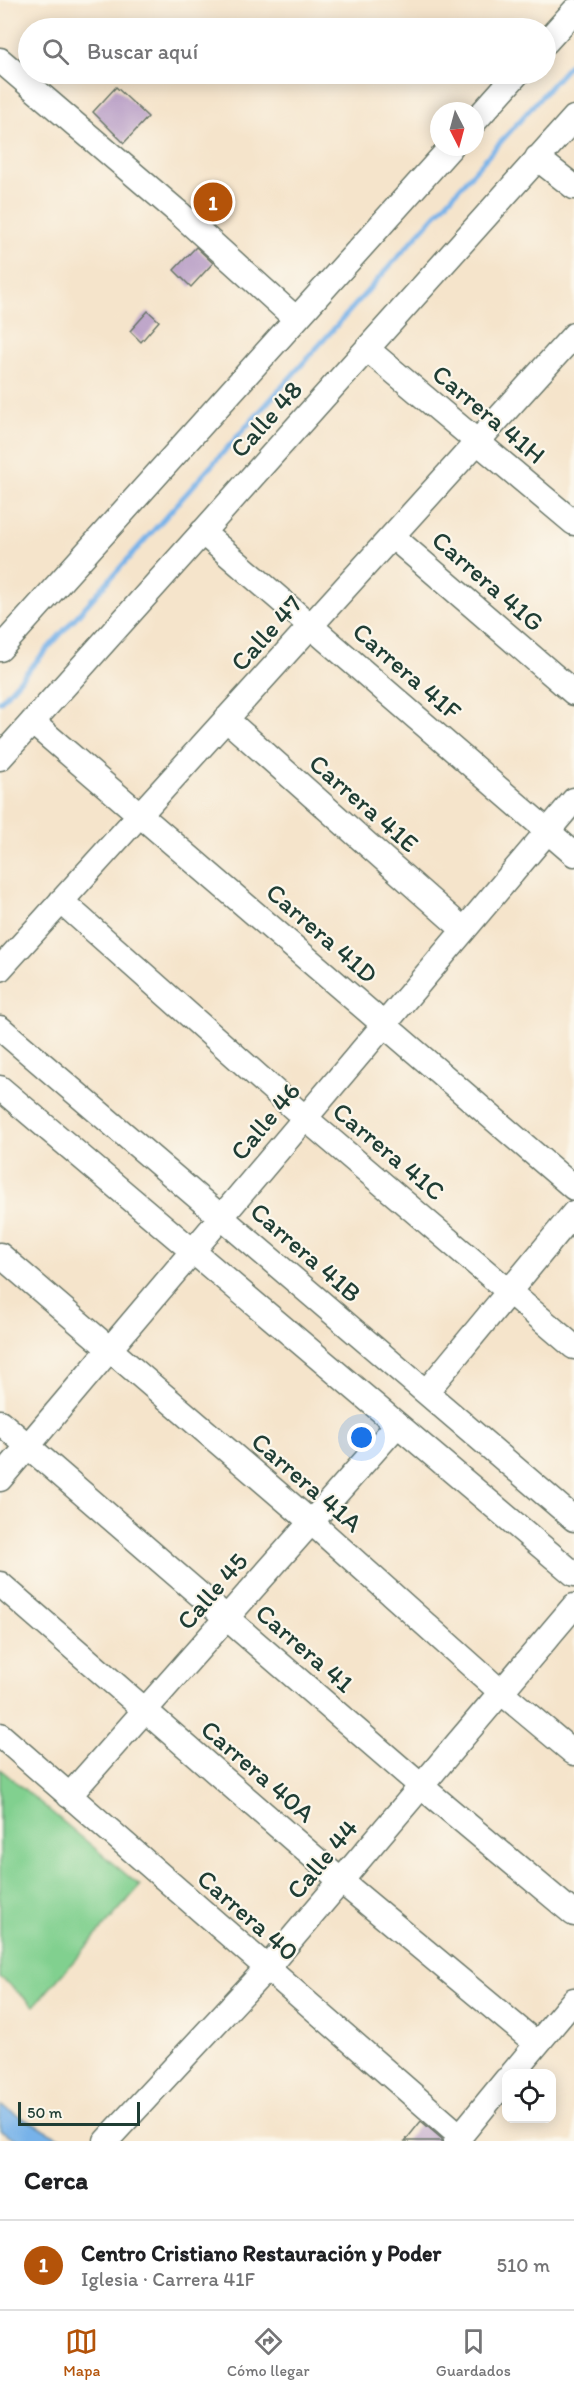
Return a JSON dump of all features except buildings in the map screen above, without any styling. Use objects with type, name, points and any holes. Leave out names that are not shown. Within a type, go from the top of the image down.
[{"type":"street","points":[[556,31],[574,11]]},
{"type":"street","points":[[0,60],[18,75]]},
{"type":"street","points":[[28,84],[178,213],[296,319]]},
{"type":"street","points":[[484,111],[508,84]]},
{"type":"street","name":"Calle 48","points":[[0,758],[574,118]]},
{"type":"street","name":"Calle 48","points":[[0,649],[443,156]]},
{"type":"street","points":[[537,159],[574,188]]},
{"type":"street","name":"Calle 47","points":[[0,969],[477,442],[571,345]]},
{"type":"street","name":"Carrera 41H","points":[[367,349],[574,524]]},
{"type":"street","name":"Carrera 41F","points":[[202,532],[574,854]]},
{"type":"street","name":"Carrera 41G","points":[[392,536],[574,693]]},
{"type":"street","name":"Carrera 41E","points":[[226,719],[464,930]]},
{"type":"street","name":"Carrera 41D","points":[[32,722],[141,813],[574,1188]]},
{"type":"street","name":"Calle 46","points":[[0,1479],[574,800]]},
{"type":"street","name":"Carrera 41C","points":[[61,901],[305,1118],[574,1347]]},
{"type":"street","name":"Carrera 41B","points":[[0,1028],[574,1519]]},
{"type":"street","points":[[0,1088],[574,1574]]},
{"type":"street","points":[[426,1392],[574,1213]]},
{"type":"street","name":"Carrera 41A","points":[[0,1255],[311,1522],[501,1692],[574,1753]]},
{"type":"street","name":"Carrera 41","points":[[0,1422],[574,1914]]},
{"type":"street","name":"Calle 45","points":[[69,1796],[397,1425]]},
{"type":"street","name":"Carrera 40A","points":[[0,1584],[341,1881],[537,2044]]},
{"type":"street","name":"Calle 44","points":[[108,2138],[267,1968],[574,1606]]},
{"type":"street","name":"Carrera 40","points":[[0,1735],[458,2138]]},
{"type":"street","points":[[515,2069],[574,2000]]},
{"type":"street","points":[[458,2138],[502,2086]]},
{"type":"green space","points":[[0,1769],[140,1886],[34,2006],[0,1977]]},
{"type":"water","points":[[0,2106],[66,2141],[20,2141],[0,2130]]},
{"type":"waterway","points":[[556,80],[574,60]]},
{"type":"waterway","points":[[0,702],[553,84]]},
{"type":"place","name":"Centro Cristiano Restauración y Poder","points":[[213,202]]}]
